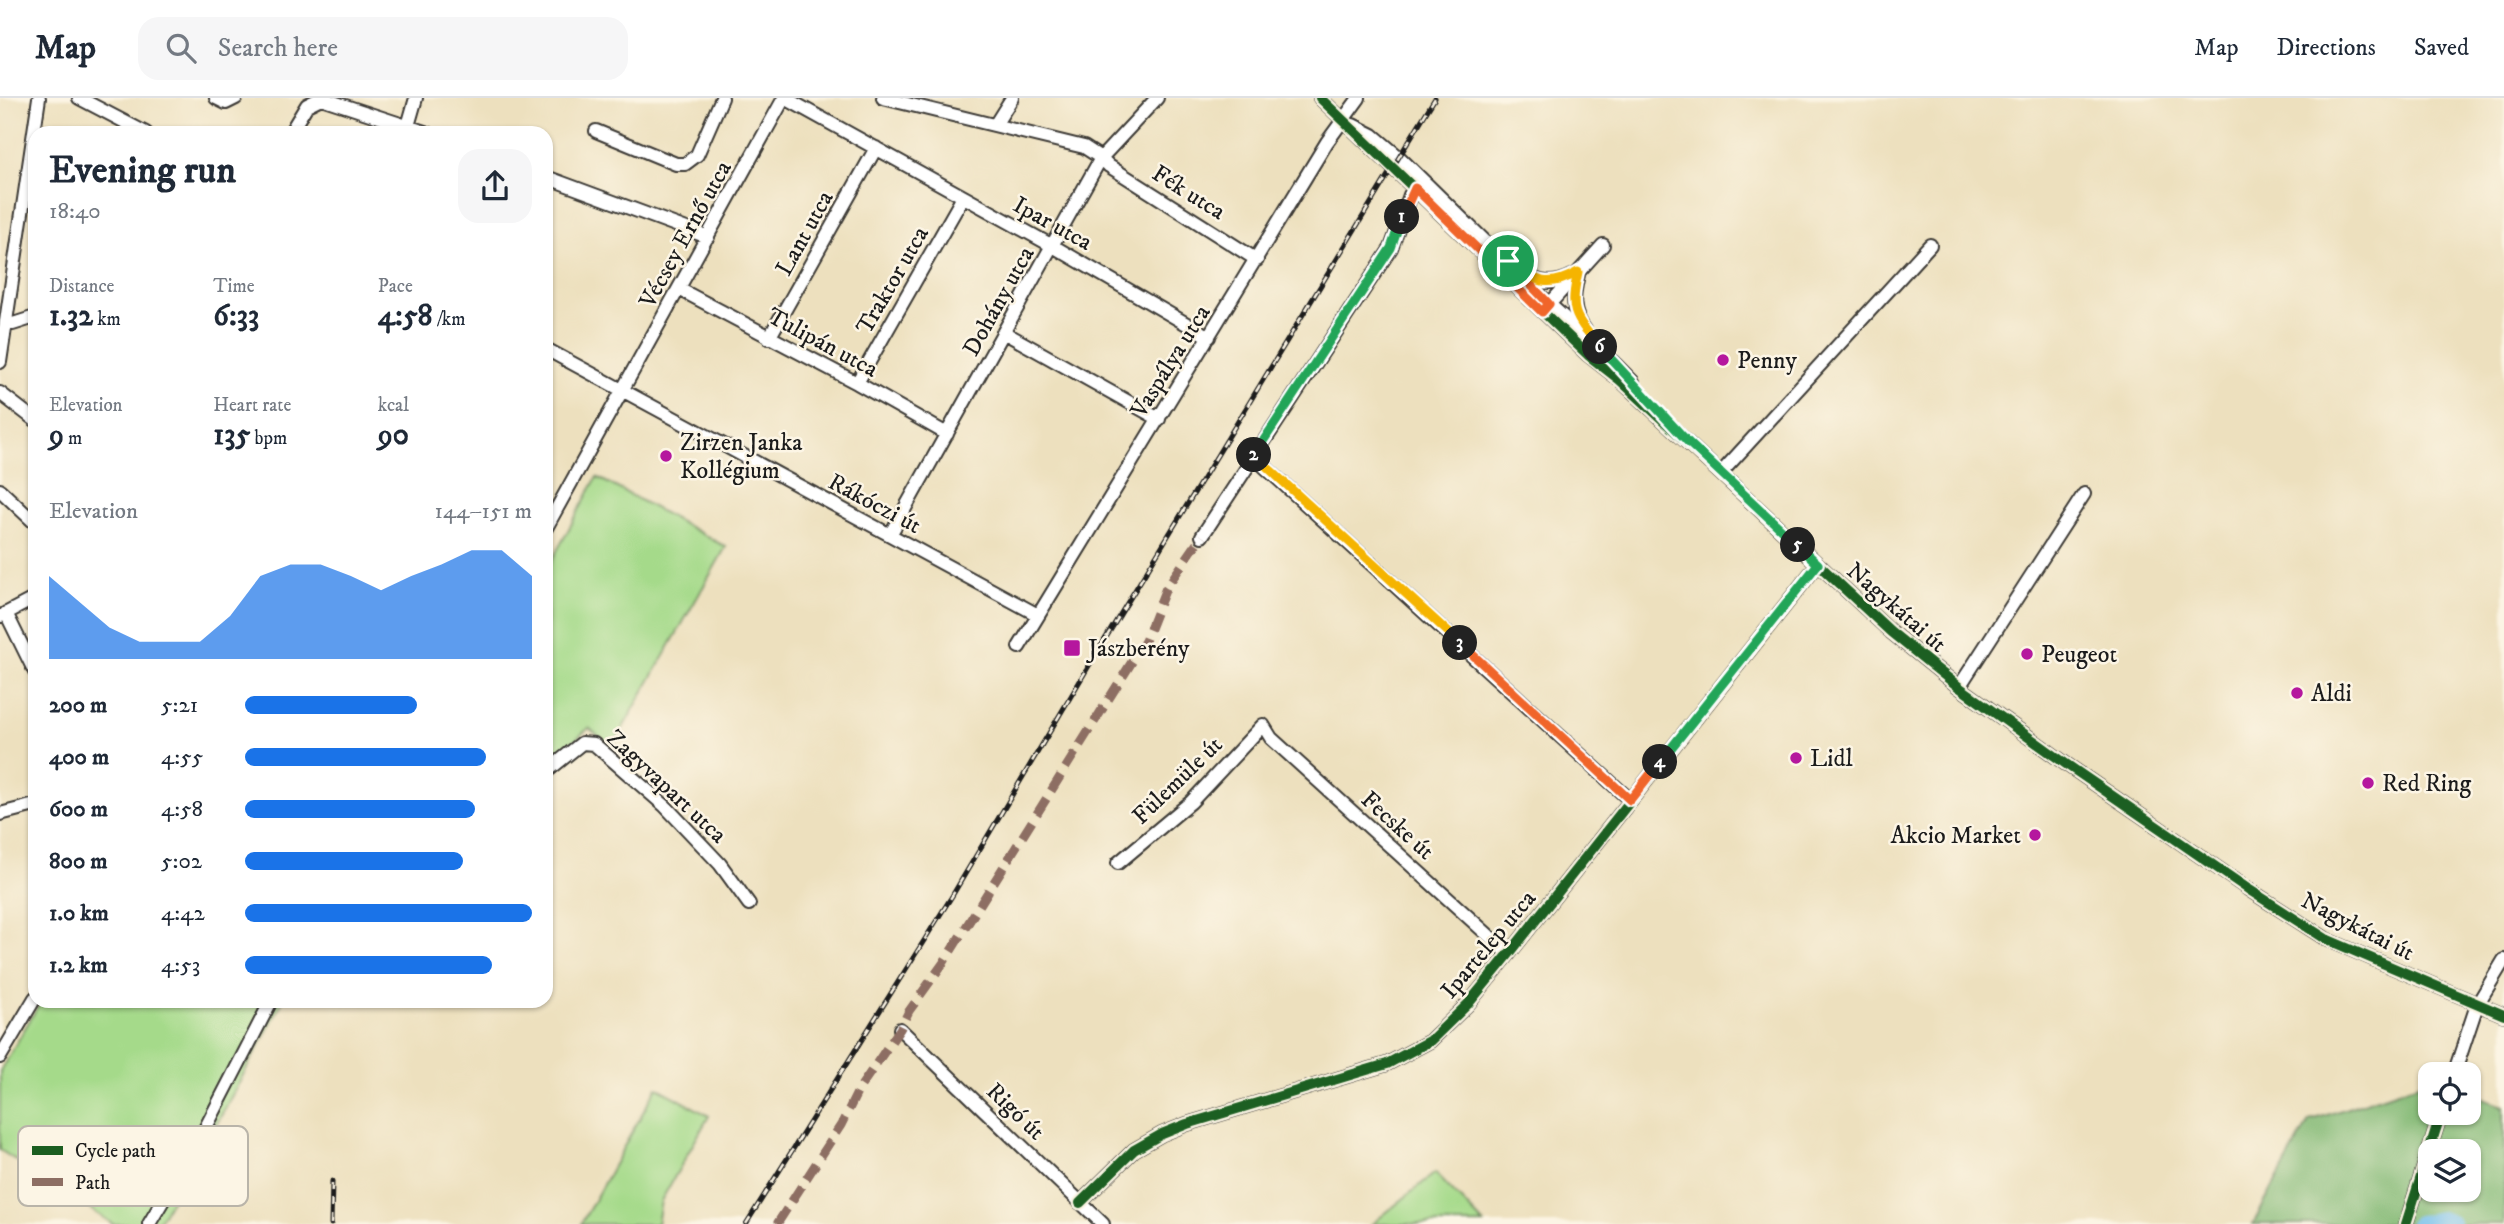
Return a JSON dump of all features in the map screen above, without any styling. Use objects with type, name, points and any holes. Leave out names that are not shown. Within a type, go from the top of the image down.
[{"type":"street","points":[[35,126],[39,98]]},
{"type":"street","points":[[79,98],[133,126]]},
{"type":"street","points":[[215,98],[226,103],[236,98]]},
{"type":"street","points":[[294,126],[307,105],[321,99],[408,126],[415,98]]},
{"type":"street","points":[[596,131],[676,164],[685,163],[697,155],[722,98]]},
{"type":"street","name":"Ipar utca","points":[[785,98],[1209,337]]},
{"type":"street","name":"Vécsey Ernő utca","points":[[553,516],[785,98]]},
{"type":"street","name":"Fék utca","points":[[886,98],[920,103],[1084,147],[1108,166],[1257,260]]},
{"type":"street","points":[[995,125],[1012,98]]},
{"type":"street","name":"Dohány utca","points":[[890,535],[1101,158],[1157,98]]},
{"type":"street","points":[[1320,98],[1343,120]]},
{"type":"street","name":"Vaspálya utca","points":[[1019,648],[1359,98]]},
{"type":"street","name":"Nagykátai út","points":[[1343,120],[1891,632],[1959,687],[2248,889],[2326,939],[2504,1015]]},
{"type":"street","name":"Nagykátai út","points":[[1343,120],[1373,135],[1399,157],[1508,261],[1546,308],[1604,352],[1688,442]]},
{"type":"street","name":"Lant utca","points":[[769,338],[876,148]]},
{"type":"street","points":[[0,362],[28,175]]},
{"type":"street","points":[[553,180],[708,237]]},
{"type":"street","points":[[1202,536],[1391,248],[1415,188]]},
{"type":"street","name":"Traktor utca","points":[[857,383],[963,197]]},
{"type":"street","points":[[1546,308],[1603,245]]},
{"type":"street","points":[[1721,472],[1930,245]]},
{"type":"street","points":[[1508,261],[1533,279],[1548,283],[1563,281],[1578,272]]},
{"type":"street","points":[[1578,272],[1573,306],[1578,321],[1604,352]]},
{"type":"street","name":"Tulipán utca","points":[[679,289],[947,434]]},
{"type":"street","points":[[7,323],[28,319]]},
{"type":"street","points":[[1005,333],[1159,419]]},
{"type":"street","name":"Rákóczi út","points":[[553,353],[1038,615]]},
{"type":"street","points":[[0,393],[28,415]]},
{"type":"street","points":[[1253,456],[1630,800]]},
{"type":"street","points":[[0,490],[28,516]]},
{"type":"street","points":[[1959,687],[2084,494]]},
{"type":"street","name":"Ipartelep utca","points":[[1080,1203],[1134,1150],[1162,1134],[1187,1124],[1387,1064],[1430,1041],[1468,1004],[1509,954],[1818,564]]},
{"type":"street","points":[[28,602],[3,615],[28,660]]},
{"type":"street","name":"Fülemüle út","points":[[1118,863],[1191,802],[1263,725]]},
{"type":"street","name":"Fecske út","points":[[1263,725],[1271,738],[1509,954]]},
{"type":"street","name":"Zagyvapart utca","points":[[553,766],[582,743],[594,744],[665,806],[720,864],[749,904]]},
{"type":"street","points":[[0,814],[28,807]]},
{"type":"street","points":[[2458,1062],[2477,1004],[2504,960]]},
{"type":"street","points":[[0,1057],[29,1008]]},
{"type":"street","points":[[207,1126],[267,1008]]},
{"type":"street","name":"Rigó út","points":[[900,1029],[1103,1224]]},
{"type":"street","points":[[2406,1224],[2437,1125]]},
{"type":"street","points":[[149,1224],[160,1206]]},
{"type":"green space","points":[[597,477],[726,547],[612,747],[589,728],[553,758],[553,558]]},
{"type":"green space","points":[[37,1008],[279,1008],[216,1126],[18,1126],[18,1162],[0,1150],[0,1071]]},
{"type":"green space","points":[[2418,1084],[2418,1125],[2481,1125],[2481,1098],[2504,1106],[2504,1224],[2253,1224],[2309,1121]]},
{"type":"green space","points":[[657,1087],[709,1116],[661,1201],[657,1224],[581,1224]]},
{"type":"green space","points":[[1435,1173],[1484,1224],[1372,1224]]},
{"type":"green space","points":[[86,1206],[168,1206],[157,1224],[113,1224]]},
{"type":"waterway","points":[[2419,1224],[2441,1220],[2451,1224]]},
{"type":"railway","points":[[746,1224],[952,896],[1435,98]]},
{"type":"railway","points":[[331,1224],[332,1181]]},
{"type":"marked path","points":[[777,1224],[841,1125],[859,1089],[944,962],[1145,641],[1166,588],[1202,536]]},
{"type":"cycle path","points":[[1320,98],[1588,355],[1620,380],[1891,632],[1959,687],[2248,889],[2326,939],[2504,1015]]},
{"type":"cycle path","points":[[1080,1203],[1134,1150],[1162,1134],[1187,1124],[1387,1064],[1430,1041],[1468,1004],[1509,954],[1818,564]]},
{"type":"cycle path","points":[[2406,1224],[2437,1125]]},
{"type":"place","name":"Penny","points":[[1723,360]]},
{"type":"place","name":"Zirzen Janka Kollégium","points":[[666,456]]},
{"type":"place","name":"Jászberény","points":[[1072,648]]},
{"type":"place","name":"Peugeot","points":[[2027,654]]},
{"type":"place","name":"Aldi","points":[[2297,693]]},
{"type":"place","name":"Lidl","points":[[1796,758]]},
{"type":"place","name":"Red Ring","points":[[2368,783]]},
{"type":"place","name":"Akcio Market","points":[[2035,835]]},
{"type":"route","points":[[1415,188],[1542,312],[1549,304],[1508,261],[1533,279],[1548,283],[1563,281],[1578,272],[1573,306],[1578,321],[1688,442],[1818,564],[1630,800],[1253,456],[1391,248],[1415,188]]}]
